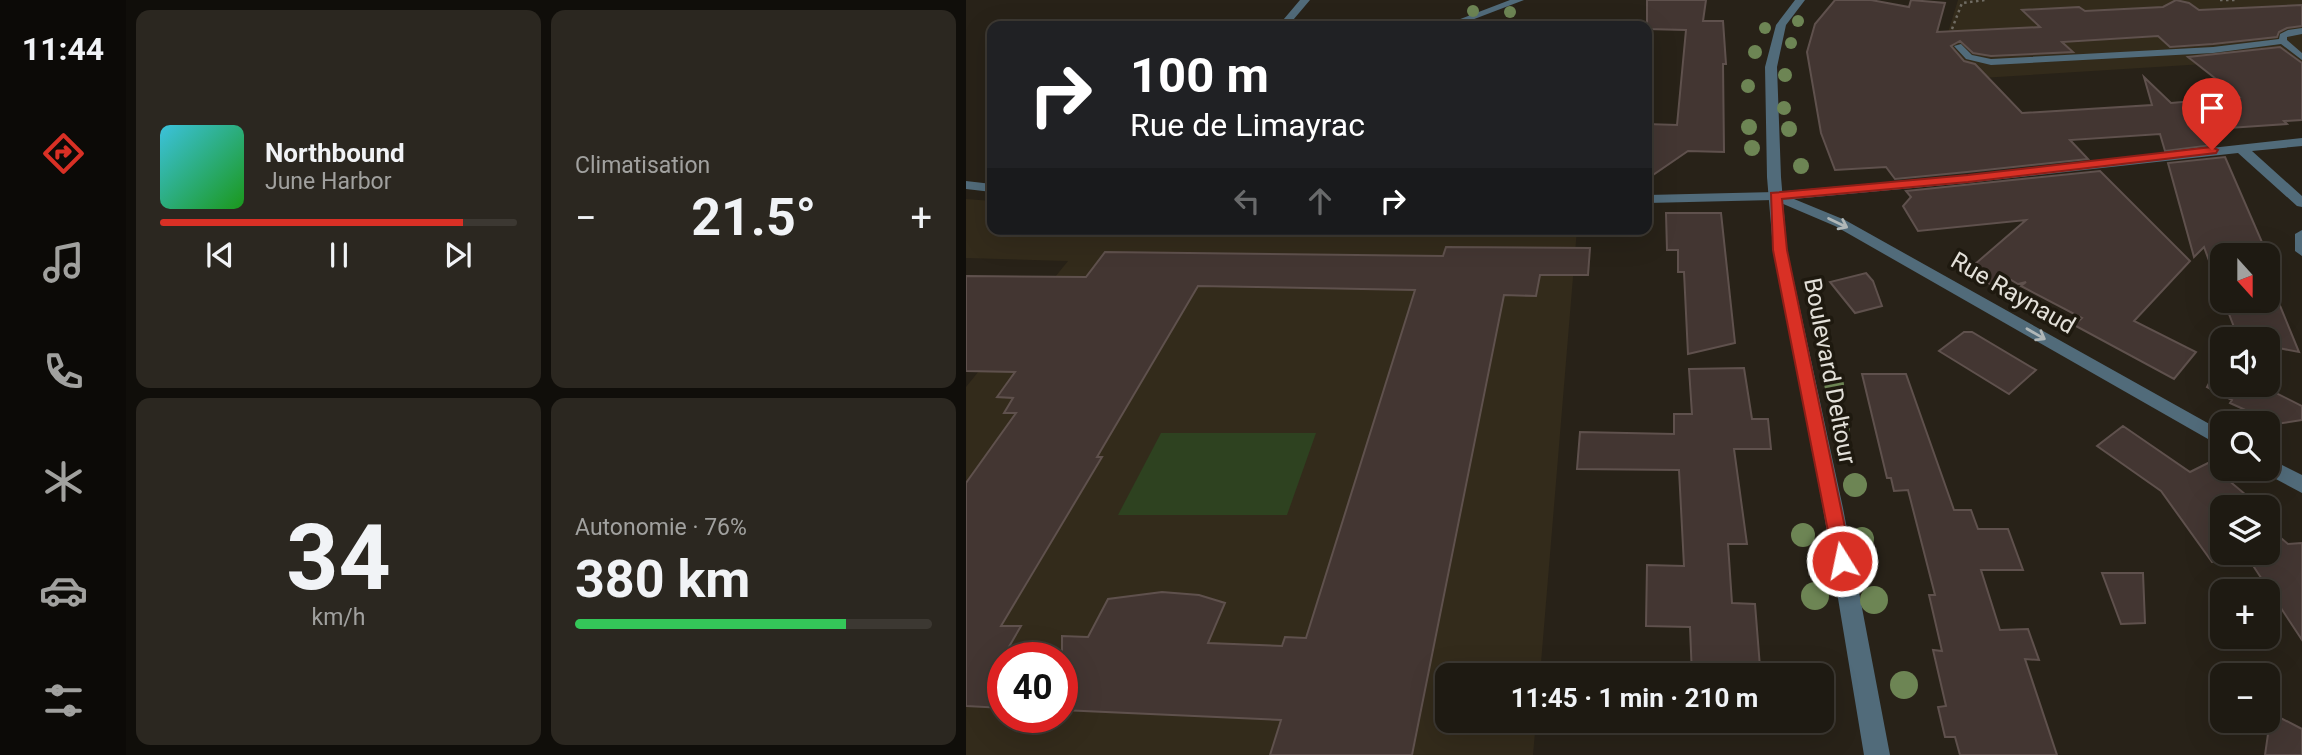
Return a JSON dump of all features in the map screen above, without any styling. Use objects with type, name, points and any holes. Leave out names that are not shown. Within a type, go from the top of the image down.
[{"type":"street","points":[[1287,21],[1305,0]]},
{"type":"street","points":[[1461,21],[1519,0]]},
{"type":"street","name":"Boulevard Deltour","points":[[1800,0],[1781,25],[1771,67],[1775,196],[1780,250],[1833,508],[1877,755]]},
{"type":"street","points":[[1652,199],[1775,196],[2302,142]]},
{"type":"street","points":[[2239,147],[2302,204]]},
{"type":"street","points":[[966,185],[987,187]]},
{"type":"street","name":"Rue Raynaud","points":[[1775,196],[1840,223],[2210,433]]},
{"type":"street","points":[[2302,234],[2302,251]]},
{"type":"street","points":[[2280,473],[2302,485]]},
{"type":"lane","points":[[2283,41],[2283,36],[2302,31]]},
{"type":"lane","points":[[1958,46],[1969,57],[1991,62],[2213,50],[2283,41],[2302,57]]},
{"type":"path","points":[[1958,46],[1949,38],[1962,2],[1984,0]]},
{"type":"path","points":[[2220,0],[2237,0]]},
{"type":"shaded area","points":[[1958,0],[2302,0],[2302,71],[2285,59],[1933,81]]},
{"type":"shaded area","points":[[966,199],[987,201],[987,235],[1577,235],[1541,663],[1435,663],[1435,733],[1535,733],[1533,755],[966,755],[966,387],[1068,261],[966,258]]},
{"type":"green space","points":[[1161,433],[1316,433],[1287,515],[1118,515]]},
{"type":"building","points":[[1647,0],[1706,0],[1703,21],[1723,21],[1726,64],[1723,64],[1724,152],[1688,151],[1652,176],[1652,124],[1677,125],[1686,30],[1652,29],[1652,21],[1647,21]]},
{"type":"building","points":[[1835,0],[1871,0],[1909,7],[1911,0],[1945,3],[1937,32],[2040,27],[2022,10],[2079,7],[2085,11],[2163,7],[2176,0],[2189,3],[2199,10],[2302,5],[2302,26],[2287,28],[2279,32],[2277,37],[2170,47],[2158,36],[2062,42],[2073,52],[1991,56],[1973,53],[1960,41],[1951,46],[1964,61],[1975,64],[2022,113],[2152,105],[2144,77],[2171,103],[2239,97],[2188,57],[2280,47],[2302,63],[2302,120],[2284,121],[2287,124],[2198,130],[2213,145],[2165,151],[2160,134],[2070,140],[2088,159],[1895,179],[1886,167],[1835,170],[1821,133],[1807,52],[1815,24]]},
{"type":"building","points":[[2225,157],[2262,243],[2210,243],[2210,263],[2204,247],[2194,257],[2168,163]]},
{"type":"building","points":[[2100,171],[2190,261],[2134,321],[2196,352],[2174,379],[2074,325],[2082,318],[2021,286],[2026,282],[2018,284],[2011,280],[1999,289],[1967,271],[2026,220],[1918,231],[1903,206],[1911,197],[1906,191]]},
{"type":"building","points":[[1666,213],[1721,213],[1735,343],[1688,354],[1684,272],[1678,272],[1678,250],[1667,250]]},
{"type":"building","points":[[1446,247],[1590,248],[1588,275],[1540,275],[1536,296],[1504,295],[1412,755],[1270,755],[1281,720],[1078,711],[1078,642],[1062,642],[1062,636],[1088,637],[1108,599],[1162,592],[1199,595],[1225,603],[1208,643],[1282,646],[1285,637],[1306,638],[1415,290],[1198,286],[1097,457],[1102,457],[1001,626],[1021,626],[1012,642],[987,642],[987,707],[966,706],[966,483],[1016,413],[1004,413],[1013,398],[997,397],[1015,372],[966,371],[966,276],[1086,277],[1105,252],[1443,256]]},
{"type":"building","points":[[1866,273],[1873,281],[1882,306],[1855,313],[1830,282]]},
{"type":"building","points":[[2280,306],[2299,352],[2280,348],[2280,327],[2234,327],[2229,313],[2280,313]]},
{"type":"building","points":[[1964,332],[1972,332],[2036,370],[2009,394],[1939,351]]},
{"type":"building","points":[[1744,368],[1752,419],[1768,419],[1771,449],[1734,449],[1747,544],[1728,544],[1732,603],[1755,604],[1760,663],[1691,663],[1690,627],[1646,626],[1647,565],[1684,566],[1679,470],[1577,469],[1580,432],[1674,434],[1674,414],[1692,414],[1689,369]]},
{"type":"building","points":[[1862,374],[1906,374],[1954,510],[1971,510],[1978,529],[2008,529],[2023,570],[1981,570],[2000,630],[2028,629],[2039,660],[2025,659],[2057,755],[1960,755],[1955,737],[1945,737],[1938,707],[1946,706],[1933,650],[1942,651],[1929,595],[1935,595],[1908,490],[1894,491],[1891,478],[1887,478]]},
{"type":"building","points":[[2280,395],[2302,406],[2302,420],[2280,423],[2280,411],[2248,411],[2230,403],[2232,400],[2226,397]]},
{"type":"building","points":[[2123,426],[2190,472],[2208,463],[2210,481],[2229,481],[2246,495],[2210,495],[2210,559],[2161,491],[2097,446]]},
{"type":"building","points":[[2280,537],[2288,544],[2302,543],[2302,640],[2280,607],[2280,579],[2262,579],[2253,565],[2280,565]]},
{"type":"building","points":[[2102,573],[2143,573],[2145,623],[2121,624]]},
{"type":"building","points":[[2280,718],[2302,729],[2302,755],[2265,755],[2268,733],[2280,733]]},
{"type":"route","points":[[1842,561],[1780,250],[1775,196],[1968,178],[2212,150]]}]
